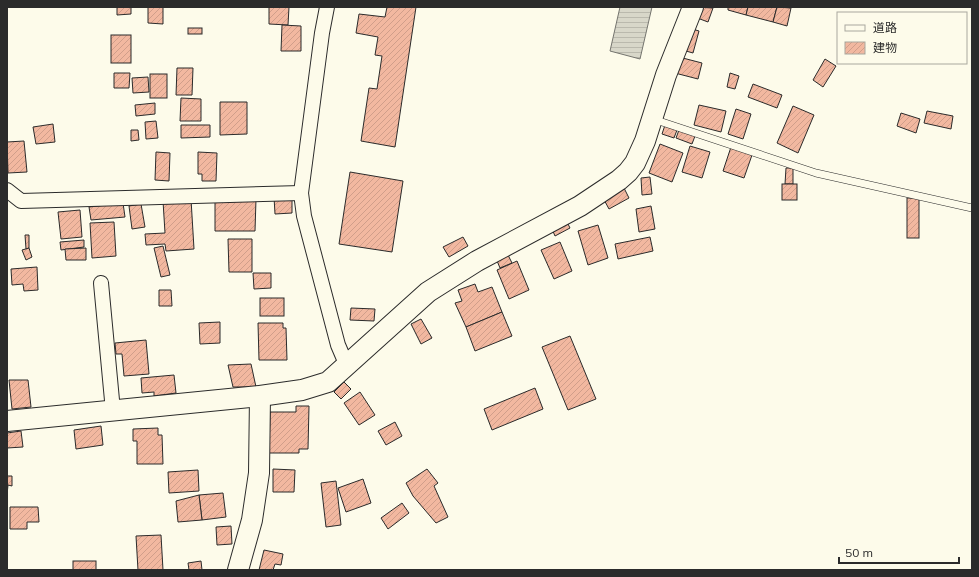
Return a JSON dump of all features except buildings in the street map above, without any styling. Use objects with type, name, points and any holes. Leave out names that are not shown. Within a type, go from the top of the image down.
[{"type":"street","points":[[327,7],[322,33],[301,193],[304,216],[338,345],[347,366]]},
{"type":"street","points":[[7,421],[260,396],[302,390],[328,382],[428,292],[477,261],[580,206],[619,180],[634,163],[645,141],[666,75],[693,7]]},
{"type":"street","points":[[7,190],[21,201],[301,193]]},
{"type":"street","points":[[101,283],[113,411]]},
{"type":"street","points":[[238,570],[252,520],[259,473],[260,396]]},
{"type":"lane","points":[[652,119],[816,173],[972,208]]},
{"type":"shaded area","points":[[620,7],[652,7],[640,59],[610,51]]}]
